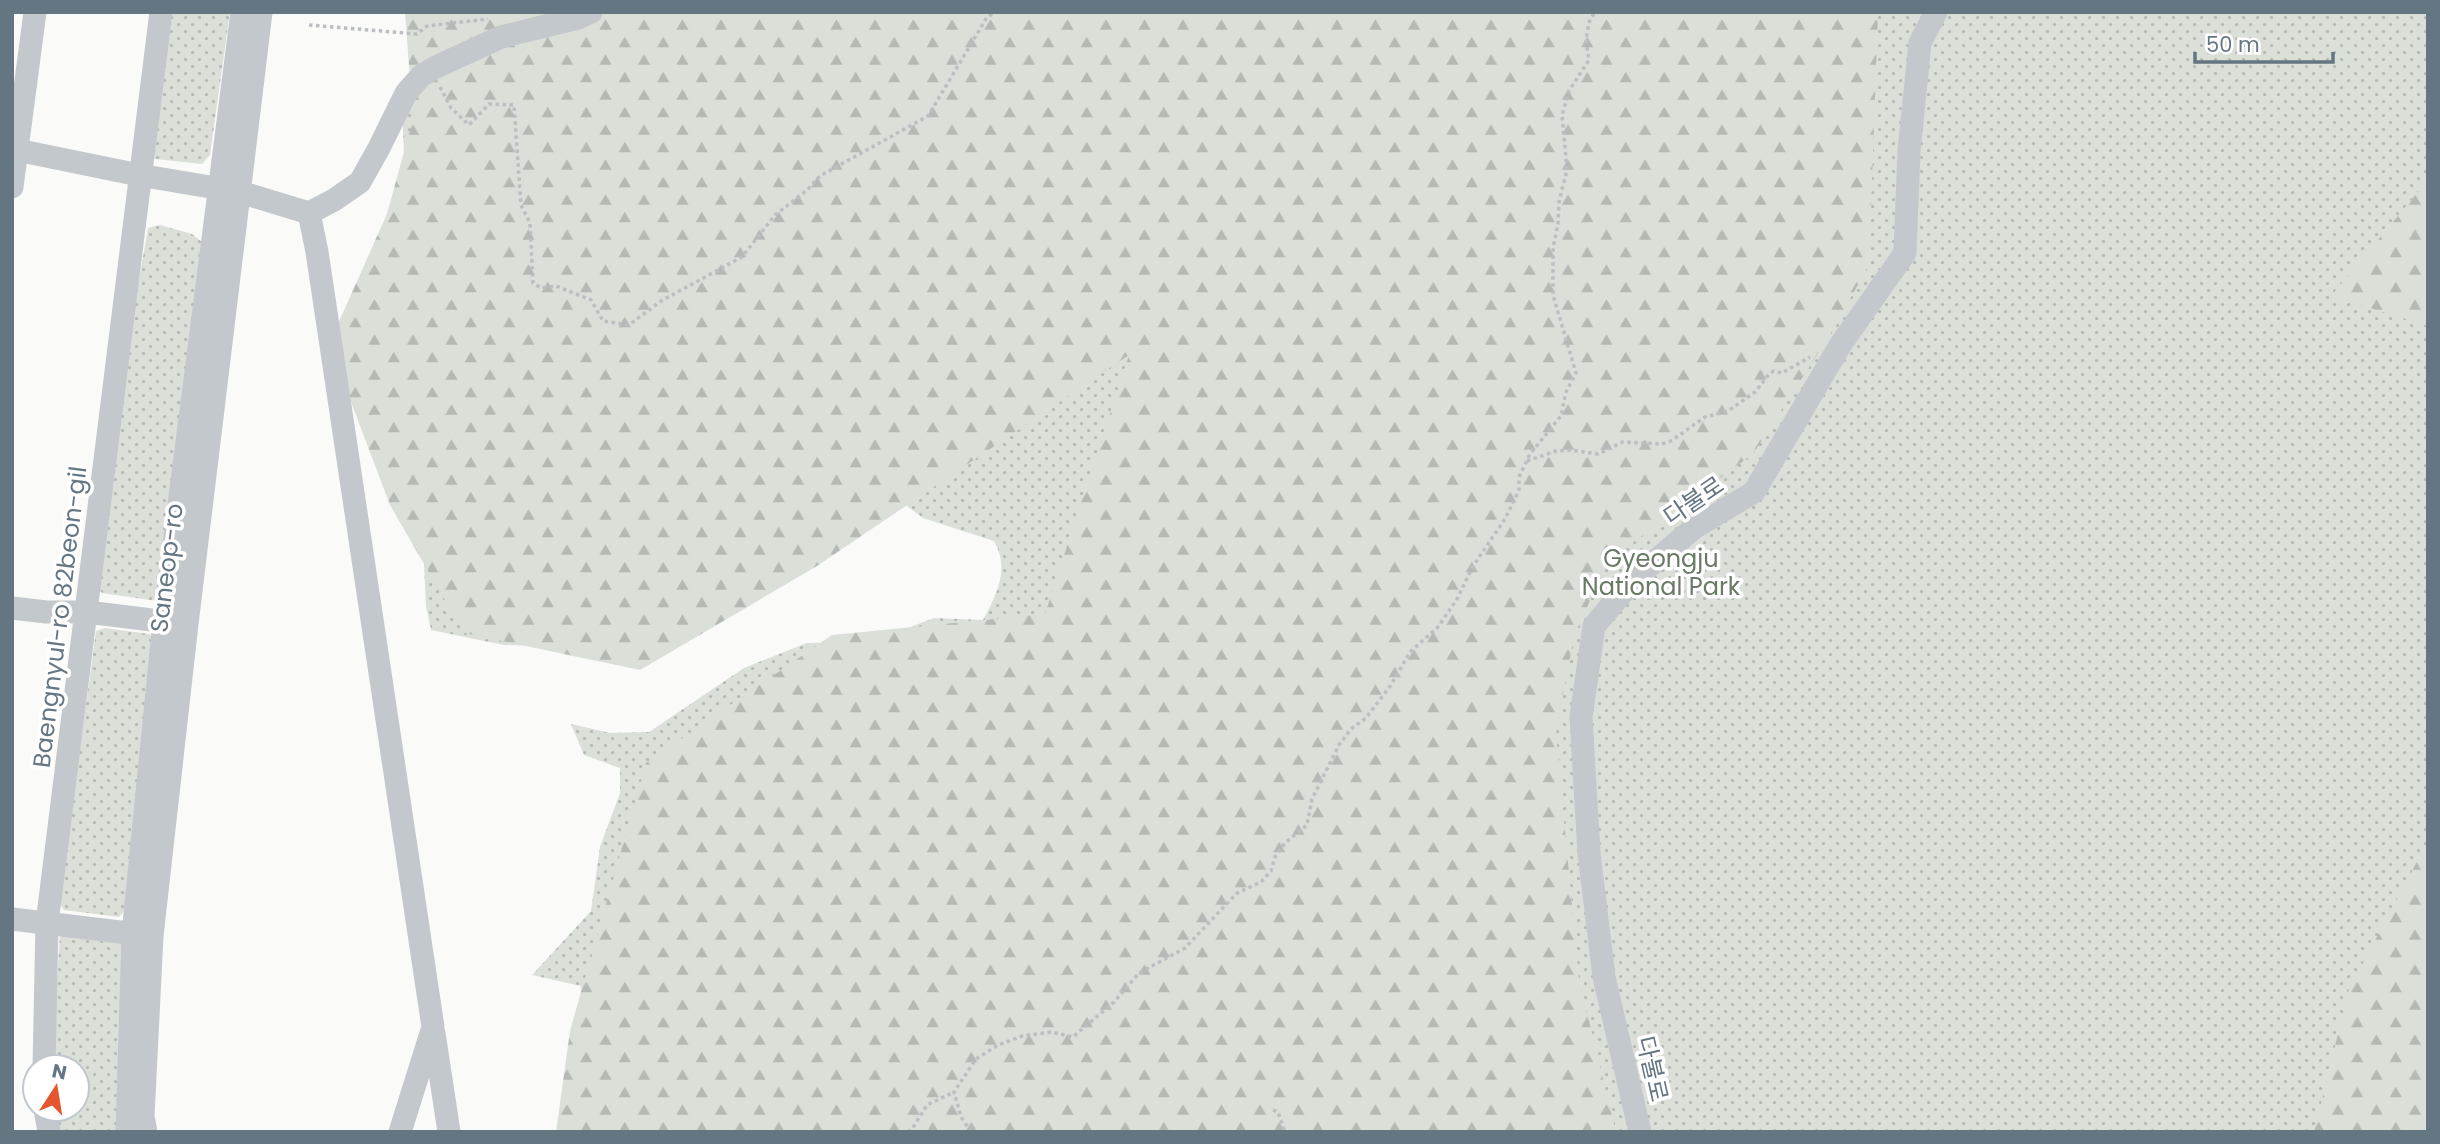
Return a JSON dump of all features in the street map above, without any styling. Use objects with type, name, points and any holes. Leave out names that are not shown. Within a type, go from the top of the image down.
[{"type":"street","points":[[12,187],[35,12]]},
{"type":"street","name":"Baengnyul-ro 82beon-gil","points":[[44,1053],[47,923],[161,12]]},
{"type":"street","name":"Saneop-ro","points":[[127,1132],[142,935],[175,623],[229,190],[242,12]]},
{"type":"street","name":"Saneop-ro","points":[[229,190],[261,12]]},
{"type":"street","points":[[15,149],[139,175],[229,190],[309,213],[334,201],[360,181],[406,93],[421,76],[501,37],[579,18],[590,12]]},
{"type":"street","name":"다불로","points":[[1640,1132],[1604,978],[1589,853],[1581,717],[1594,626],[1633,580],[1694,528],[1754,492],[1839,348],[1905,253],[1909,151],[1920,43],[1936,12]]},
{"type":"street","points":[[309,213],[449,1132]]},
{"type":"street","points":[[12,608],[46,612],[88,612],[175,623]]},
{"type":"street","points":[[12,919],[142,935]]},
{"type":"street","name":"Saneop-ro","points":[[142,935],[143,1116],[146,1132]]},
{"type":"street","points":[[400,1132],[433,1027]]},
{"type":"path","points":[[421,76],[439,87],[450,108],[469,125],[489,104],[514,106],[521,205],[530,223],[533,283],[541,288],[556,286],[576,293],[591,300],[603,321],[629,325],[661,301],[743,257],[775,215],[806,191],[820,176],[928,116],[986,19],[994,12]]},
{"type":"path","points":[[908,1132],[927,1105],[954,1093],[976,1059],[998,1045],[1021,1036],[1051,1032],[1073,1037],[1114,1002],[1139,973],[1185,948],[1237,893],[1261,881],[1285,843],[1307,825],[1309,807],[1339,745],[1351,729],[1366,718],[1391,685],[1410,652],[1433,634],[1457,599],[1473,566],[1514,502],[1519,489],[1519,477],[1535,445],[1561,416],[1566,392],[1576,373],[1553,295],[1553,248],[1559,202],[1567,170],[1562,115],[1569,91],[1589,60],[1586,40],[1589,22],[1595,12]]},
{"type":"path","points":[[309,25],[417,34],[427,26],[495,18]]},
{"type":"path","points":[[1527,461],[1570,450],[1598,454],[1623,442],[1662,444],[1671,441],[1705,417],[1728,411],[1755,392],[1770,373],[1782,373],[1830,347],[1839,348]]},
{"type":"path","points":[[954,1093],[961,1117],[971,1132]]},
{"type":"path","points":[[1273,1110],[1278,1112],[1285,1132]]},
{"type":"green space","points":[[167,12],[230,12],[210,155],[202,164],[155,159],[150,152]]},
{"type":"green space","points":[[405,12],[1878,12],[1869,265],[1831,333],[1753,454],[1608,561],[1574,636],[1556,734],[1579,980],[1616,1132],[556,1132],[570,1031],[646,763],[832,635],[1045,614],[1129,355],[817,566],[640,670],[464,633],[390,505],[329,344],[387,214],[413,119]]},
{"type":"green space","name":"Gyeongju National Park","points":[[423,12],[2428,12],[2428,1132],[558,1132],[575,1095],[581,986],[532,975],[591,911],[600,847],[620,793],[620,768],[584,755],[571,724],[610,733],[649,732],[744,668],[807,643],[871,642],[934,618],[983,620],[997,591],[1001,562],[994,541],[923,518],[871,479],[598,647],[504,645],[431,630],[426,606],[402,111]]},
{"type":"green space","points":[[2428,180],[2428,326],[2331,296]]},
{"type":"green space","points":[[160,225],[192,234],[202,242],[157,601],[102,593],[96,586],[133,314],[148,228]]},
{"type":"green space","points":[[105,628],[149,634],[155,638],[127,908],[119,917],[64,910],[59,903],[96,631]]},
{"type":"green space","points":[[2428,841],[2428,1132],[2314,1132],[2349,989]]},
{"type":"green space","points":[[60,932],[116,936],[125,946],[120,1132],[56,1132],[55,1123],[91,1123],[91,1053],[53,1053]]}]
